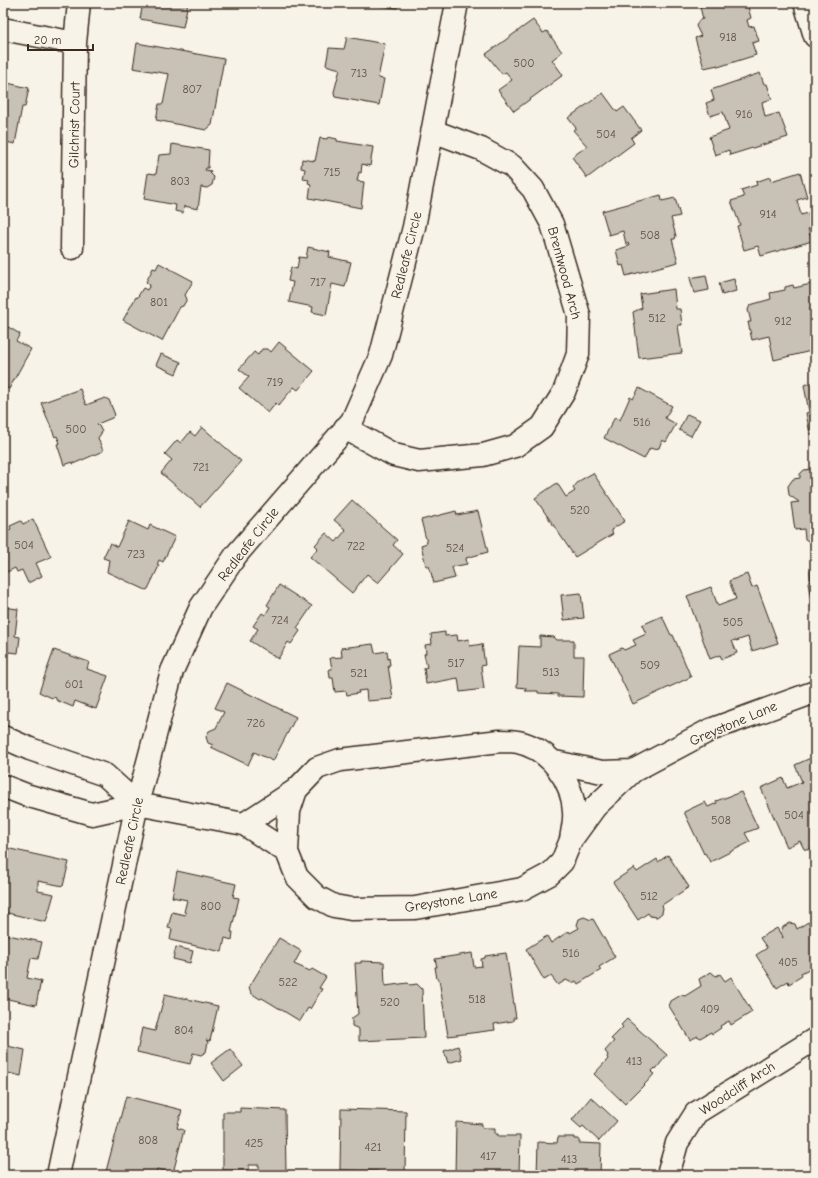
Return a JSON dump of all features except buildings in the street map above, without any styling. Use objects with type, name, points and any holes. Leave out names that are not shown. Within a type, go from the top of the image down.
[{"type":"street","name":"Gilchrist Court","points":[[72,248],[75,43],[79,3]]},
{"type":"street","name":"Redleafe Circle","points":[[58,1175],[137,804],[172,671],[201,607],[236,555],[352,421],[381,355],[414,226],[457,3]]},
{"type":"street","points":[[805,3],[815,36]]},
{"type":"street","points":[[3,29],[75,43]]},
{"type":"street","name":"Brentwood Arch","points":[[345,428],[394,455],[419,461],[483,455],[515,446],[542,427],[564,392],[578,354],[579,315],[552,224],[533,189],[512,166],[481,149],[432,131]]},
{"type":"street","name":"Greystone Lane","points":[[296,790],[288,811],[287,852],[297,877],[317,898],[334,906],[351,909],[415,908],[522,889],[550,874],[562,862],[571,840],[596,807],[632,771],[710,730],[815,692]]},
{"type":"street","points":[[3,736],[30,750],[105,775],[137,804]]},
{"type":"street","name":"Greystone Lane","points":[[244,824],[296,790],[317,768],[340,760],[500,741],[518,742],[535,748],[554,762],[569,786],[574,812],[571,840]]},
{"type":"street","name":"Greystone Lane","points":[[554,762],[602,772],[632,771]]},
{"type":"street","points":[[3,786],[26,795],[92,814],[137,804],[244,824],[287,852]]},
{"type":"street","name":"Woodcliff Arch","points":[[668,1175],[677,1143],[696,1113],[815,1039]]}]
